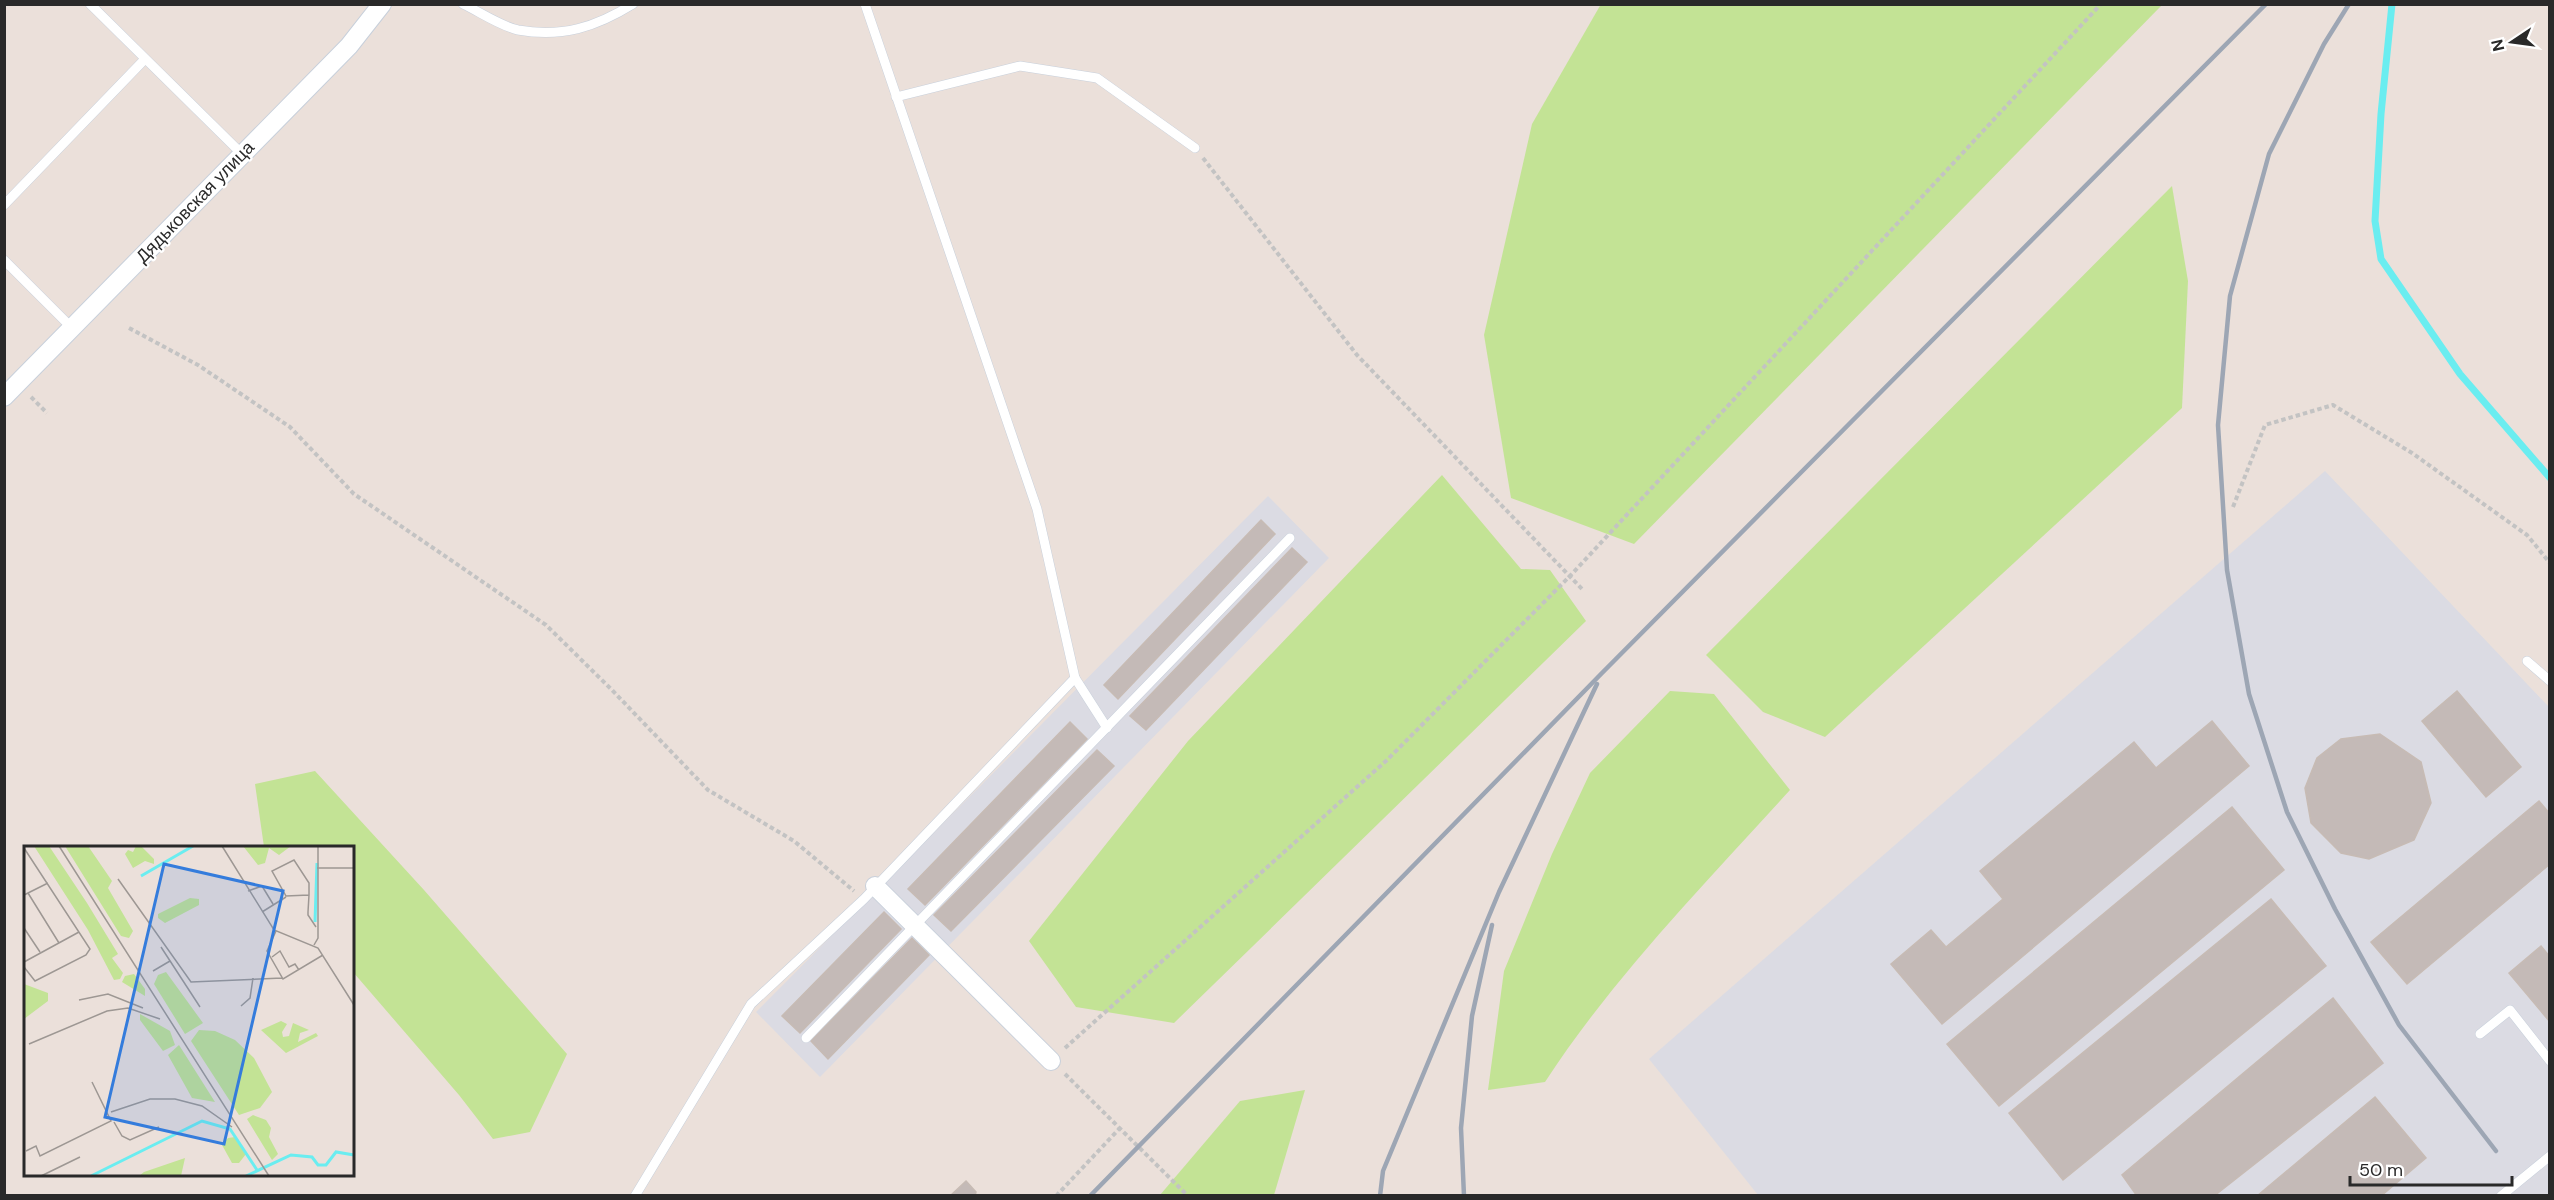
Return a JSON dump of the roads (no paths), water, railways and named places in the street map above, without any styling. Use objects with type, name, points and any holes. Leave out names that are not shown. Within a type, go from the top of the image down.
[{"type":"street","name":"Дядьковская улица","points":[[4,397],[349,46],[381,4]]},
{"type":"street","points":[[870,892],[915,926],[1052,1061]]},
{"type":"lane","points":[[90,4],[242,154]]},
{"type":"lane","points":[[463,4],[516,29],[564,33],[608,20],[633,4]]},
{"type":"lane","points":[[865,4],[1037,509],[1075,678],[1107,728]]},
{"type":"lane","points":[[4,205],[146,59]]},
{"type":"lane","points":[[896,97],[1020,66],[1097,78],[1195,148]]},
{"type":"lane","points":[[4,260],[72,328]]},
{"type":"lane","points":[[806,1038],[1290,538]]},
{"type":"lane","points":[[2527,661],[2550,681]]},
{"type":"lane","points":[[635,1196],[751,1004],[870,892],[1075,678]]},
{"type":"lane","points":[[2480,1034],[2510,1010],[2550,1061]]},
{"type":"lane","points":[[2501,1196],[2550,1156]]},
{"type":"waterway","points":[[2392,4],[2381,114],[2375,221],[2381,259],[2460,374],[2550,478]]},
{"type":"railway","points":[[1090,1196],[1602,673],[2266,4]]},
{"type":"railway","points":[[2349,4],[2324,44],[2269,154],[2230,296],[2218,425],[2227,570],[2249,694],[2287,812],[2335,909],[2399,1025],[2496,1151]]},
{"type":"railway","points":[[1380,1196],[1383,1171],[1499,892],[1597,684]]},
{"type":"railway","points":[[1464,1196],[1461,1128],[1472,1016],[1492,925]]}]
